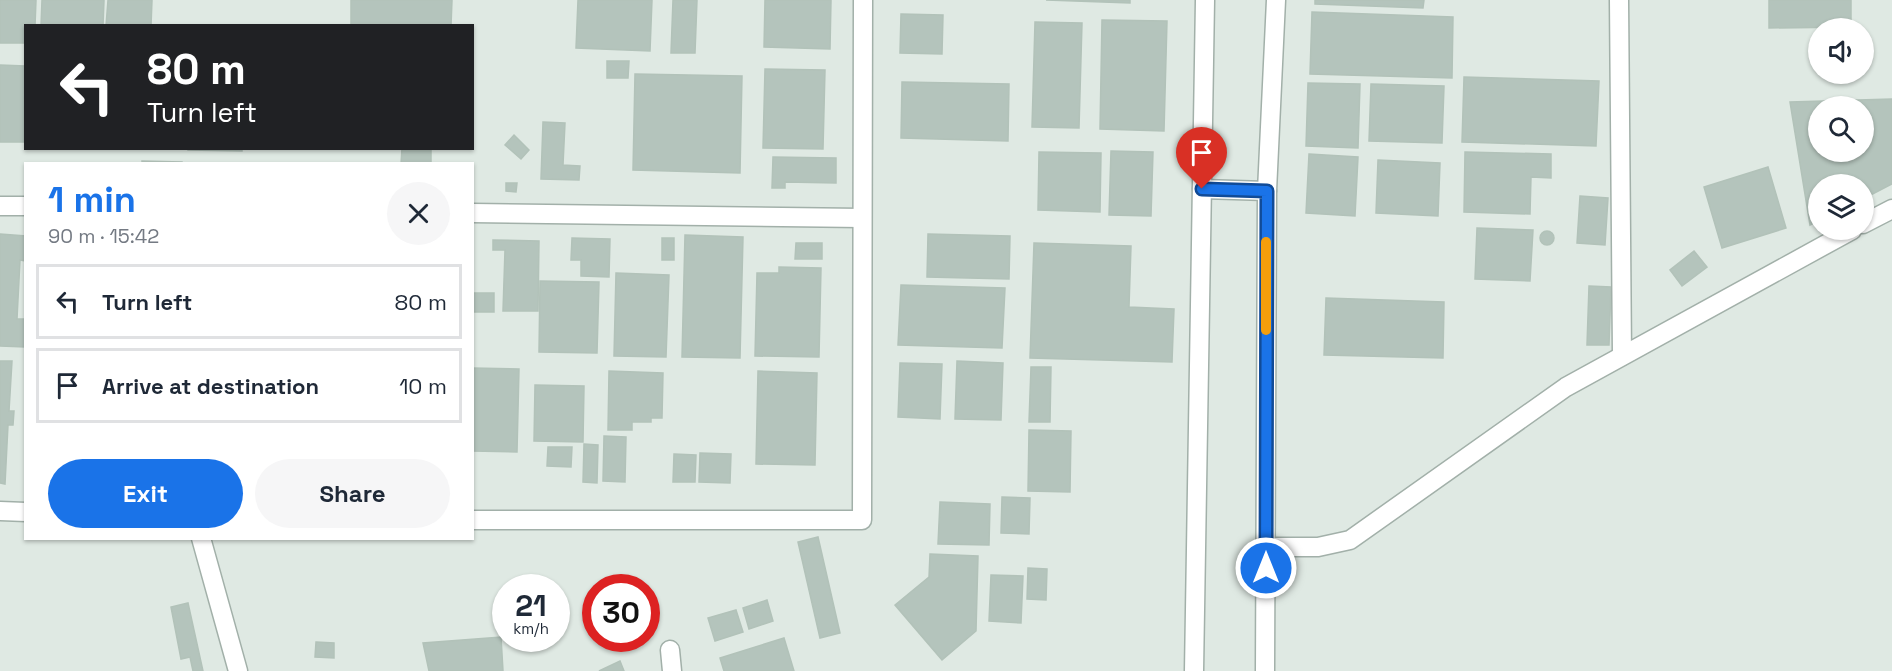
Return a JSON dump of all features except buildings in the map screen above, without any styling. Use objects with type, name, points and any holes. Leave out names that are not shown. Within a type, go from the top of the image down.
[{"type":"street","points":[[474,520],[862,520],[863,0]]},
{"type":"street","points":[[1194,671],[1205,0]]},
{"type":"street","points":[[1265,671],[1267,191],[1276,0]]},
{"type":"street","points":[[1619,0],[1622,356]]},
{"type":"street","points":[[1202,189],[1267,191]]},
{"type":"street","points":[[0,206],[24,206]]},
{"type":"street","points":[[1874,218],[1892,209]]},
{"type":"street","points":[[474,213],[862,218]]},
{"type":"street","points":[[1266,547],[1318,547],[1350,540],[1566,387],[1834,240]]},
{"type":"street","points":[[0,511],[24,512]]},
{"type":"street","points":[[202,540],[238,671]]},
{"type":"street","points":[[670,650],[672,671]]},
{"type":"slow traffic","points":[[1266,242],[1266,330]]},
{"type":"route","points":[[1202,189],[1267,191],[1266,568]]}]
